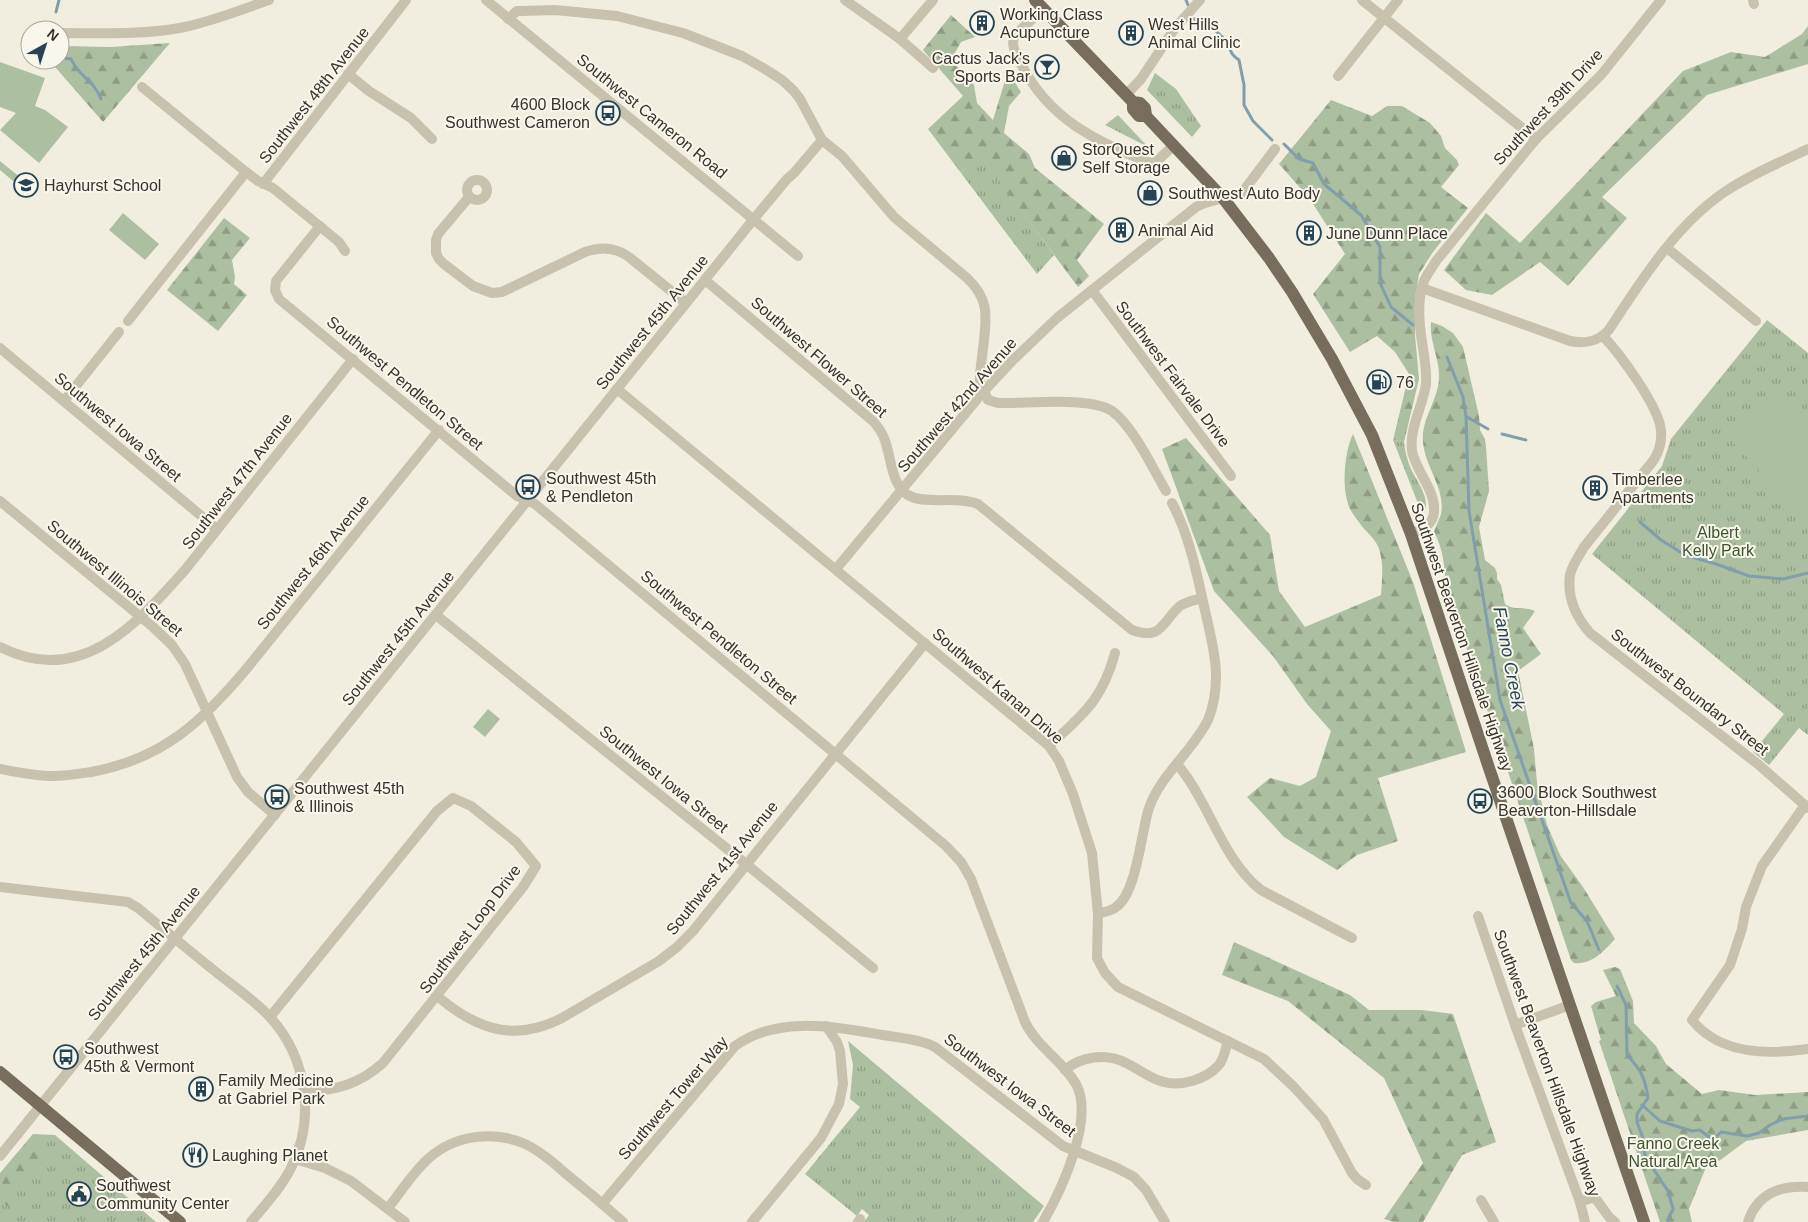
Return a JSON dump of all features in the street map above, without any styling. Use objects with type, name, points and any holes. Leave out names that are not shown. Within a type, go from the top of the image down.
[{"type":"main road","name":"Southwest Beaverton Hillsdale Highway","points":[[1039,4],[1130,98],[1133,109],[1140,116],[1146,116],[1174,145],[1223,198],[1244,224],[1292,292],[1332,358],[1372,435],[1411,534],[1643,1222]]},
{"type":"main road","points":[[0,1072],[180,1222]]},
{"type":"street","points":[[70,33],[129,33],[180,28],[209,21],[269,0]]},
{"type":"street","name":"Southwest 48th Avenue","points":[[263,184],[406,0]]},
{"type":"street","name":"Southwest Cameron Road","points":[[486,0],[798,256]]},
{"type":"street","points":[[845,0],[900,39],[933,68]]},
{"type":"street","points":[[900,39],[933,0]]},
{"type":"street","points":[[1130,98],[1175,28],[1200,0]]},
{"type":"street","points":[[1362,0],[1536,139]]},
{"type":"street","points":[[1338,76],[1398,0]]},
{"type":"street","name":"Southwest 39th Drive","points":[[1411,534],[1428,526],[1435,510],[1429,490],[1416,464],[1412,446],[1413,433],[1425,390],[1426,374],[1420,317],[1424,279],[1436,261],[1536,139],[1601,75],[1661,0]]},
{"type":"street","points":[[1039,4],[1016,35],[1013,40],[1013,46],[1026,74],[1048,104],[1084,132],[1150,163],[1162,158],[1174,145]]},
{"type":"street","points":[[508,19],[517,11],[555,10],[618,16],[683,33],[718,46],[742,56],[788,85],[800,99],[822,140],[842,156],[894,217],[978,289],[986,314],[980,375],[983,392],[988,400],[998,403],[1084,404],[1108,409],[1124,422],[1166,491]]},
{"type":"street","points":[[348,74],[369,91],[411,118],[432,139]]},
{"type":"street","points":[[142,87],[246,172],[263,184],[273,188],[339,242],[345,251]]},
{"type":"street","name":"Southwest 45th Avenue","points":[[0,1156],[436,615],[526,500],[787,178],[794,173],[822,140]]},
{"type":"street","name":"Southwest 42nd Avenue","points":[[836,569],[983,392],[1040,334],[1196,207],[1239,194],[1275,149]]},
{"type":"street","points":[[1422,288],[1570,342],[1587,343],[1603,336],[1645,274],[1700,212],[1722,193],[1746,178],[1808,149]]},
{"type":"street","name":"Southwest 48th Avenue","points":[[128,321],[246,172]]},
{"type":"street","points":[[469,197],[438,234],[435,249],[439,259],[444,264],[477,289],[492,293],[510,290],[592,249],[608,248],[629,257],[686,304]]},
{"type":"street","name":"Southwest Pendleton Street","points":[[320,226],[276,280],[275,290],[278,298],[518,496],[535,504],[835,752],[946,846],[961,862],[976,890],[1016,1002],[1028,1028],[1037,1042],[1076,1085],[1081,1105],[1081,1118],[1073,1151],[1061,1186],[1042,1222]]},
{"type":"street","points":[[1667,248],[1756,321]]},
{"type":"street","name":"Southwest Flower Street","points":[[705,280],[874,422],[884,438],[894,473],[902,490]]},
{"type":"street","name":"Southwest Fairvale Drive","points":[[1092,290],[1231,476]]},
{"type":"street","points":[[64,401],[119,332]]},
{"type":"street","name":"Southwest Boundary Street","points":[[1603,336],[1637,380],[1660,425],[1661,441],[1653,461],[1584,547],[1576,562],[1570,576],[1572,604],[1576,614],[1590,633],[1759,765],[1806,807]]},
{"type":"street","name":"Southwest Iowa Street","points":[[0,348],[217,529]]},
{"type":"street","name":"Southwest 47th Avenue","points":[[0,647],[16,655],[38,659],[61,660],[95,651],[114,640],[161,597],[185,570],[353,360]]},
{"type":"street","name":"Southwest Kanan Drive","points":[[617,389],[1049,746],[1059,762],[1069,786],[1092,853],[1098,914],[1097,958],[1101,967],[1118,986],[1264,1059],[1313,1107],[1327,1126],[1352,1174],[1366,1185]]},
{"type":"street","name":"Southwest 46th Avenue","points":[[0,769],[53,776],[107,769],[160,749],[191,726],[208,712],[229,690],[439,430]]},
{"type":"street","points":[[902,490],[915,498],[969,501],[978,504],[1132,630],[1146,633],[1161,629],[1180,606],[1202,598]]},
{"type":"street","name":"Southwest Illinois Street","points":[[0,501],[166,638],[185,664],[237,777],[248,792],[275,815]]},
{"type":"street","points":[[1098,914],[1116,907],[1126,894],[1134,878],[1142,834],[1155,793],[1198,737],[1211,713],[1215,694],[1214,656],[1202,598],[1185,532],[1172,503]]},
{"type":"street","name":"Southwest Iowa Street","points":[[436,615],[873,968]]},
{"type":"street","name":"Southwest 41st Avenue","points":[[437,996],[467,1019],[485,1026],[513,1031],[532,1030],[547,1025],[659,961],[678,947],[693,931],[835,752],[925,643]]},
{"type":"street","points":[[1049,746],[1097,698],[1110,673],[1115,654]]},
{"type":"street","points":[[1177,764],[1189,778],[1230,855],[1251,882],[1270,895],[1352,938]]},
{"type":"street","name":"Southwest Loop Drive","points":[[270,1018],[437,811],[453,798],[471,806],[516,842],[536,866],[523,887],[383,1063],[359,1081],[343,1087],[305,1093]]},
{"type":"street","points":[[1806,807],[1762,866],[1746,907],[1742,928],[1730,965],[1692,1020],[1709,1035],[1743,1050],[1780,1054],[1808,1050]]},
{"type":"street","points":[[0,887],[128,902],[138,908],[270,1018],[285,1038],[296,1059],[305,1093],[305,1126],[296,1159],[278,1190],[251,1222]]},
{"type":"street","name":"Southwest Beaverton Hillsdale Highway","points":[[1478,916],[1515,1025],[1580,1202],[1585,1222]]},
{"type":"street","points":[[1515,1025],[1570,1005]]},
{"type":"street","name":"Southwest Tower Way","points":[[602,1204],[735,1046],[746,1038],[786,1026],[826,1026],[927,1043]]},
{"type":"street","points":[[752,1222],[821,1138],[839,1104],[843,1084],[840,1051],[837,1042],[826,1026]]},
{"type":"street","points":[[1064,1070],[1073,1063],[1083,1059],[1106,1058],[1125,1062],[1162,1082],[1170,1084],[1182,1083],[1203,1076],[1218,1066],[1228,1041]]},
{"type":"street","name":"Southwest Iowa Street","points":[[927,1043],[935,1047],[1063,1146],[1134,1177],[1146,1190],[1165,1222]]},
{"type":"street","points":[[388,1208],[418,1170],[435,1154],[452,1143],[471,1137],[482,1136],[505,1138],[534,1149],[623,1222]]},
{"type":"street","points":[[296,1159],[339,1174],[388,1208],[404,1222]]},
{"type":"street","points":[[1748,1222],[1761,1198],[1771,1192],[1785,1187],[1808,1187]]},
{"type":"street","points":[[1580,1202],[1591,1198],[1596,1199],[1606,1214],[1615,1222]]},
{"type":"street","points":[[1481,1200],[1494,1222]]},
{"type":"green space","points":[[951,15],[975,37],[961,42],[951,60],[974,85],[977,103],[993,120],[1007,74],[1009,73],[1021,92],[1009,106],[1004,133],[1029,154],[1035,168],[1104,224],[1077,260],[1089,276],[1078,287],[979,154],[961,173],[928,129],[963,96],[923,50]]},
{"type":"green space","points":[[1808,26],[1808,64],[1707,95],[1602,197],[1627,218],[1568,286],[1540,262],[1492,295],[1466,290],[1444,270],[1486,213],[1520,243],[1683,71],[1731,52],[1765,57],[1802,34]]},
{"type":"green space","points":[[170,43],[103,122],[58,70],[70,70],[70,46],[111,47]]},
{"type":"green space","points":[[0,62],[45,78],[35,106],[45,110],[68,127],[39,163],[0,130],[16,113],[0,107]]},
{"type":"green space","points":[[1155,73],[1176,89],[1201,126],[1192,137],[1147,90]]},
{"type":"green space","points":[[1331,100],[1372,116],[1387,106],[1402,106],[1430,123],[1441,136],[1445,148],[1457,160],[1459,165],[1441,187],[1468,208],[1433,252],[1419,274],[1415,299],[1415,335],[1419,379],[1404,442],[1393,440],[1409,374],[1395,352],[1377,336],[1350,352],[1313,294],[1345,254],[1310,199],[1279,164]]},
{"type":"green space","points":[[1118,115],[1148,147],[1105,125]]},
{"type":"green space","points":[[979,153],[1054,255],[1037,274],[961,173]]},
{"type":"green space","points":[[0,161],[37,191],[32,197],[0,170]]},
{"type":"green space","points":[[123,213],[159,244],[145,260],[109,230]]},
{"type":"green space","points":[[224,218],[250,238],[232,260],[235,277],[234,284],[247,295],[218,331],[167,290]]},
{"type":"green space","name":"Albert Kelly Park","points":[[1767,320],[1808,353],[1808,735],[1799,728],[1769,765],[1753,752],[1784,714],[1592,554],[1662,466],[1671,439]]},
{"type":"green space","points":[[1431,322],[1453,333],[1463,347],[1479,416],[1480,430],[1485,439],[1489,491],[1479,527],[1485,560],[1495,568],[1505,604],[1535,611],[1523,628],[1541,654],[1518,671],[1534,749],[1537,783],[1547,825],[1560,855],[1583,887],[1615,939],[1597,956],[1586,962],[1574,963],[1571,960],[1445,584],[1443,557],[1434,532],[1441,514],[1442,504],[1438,486],[1424,450],[1423,441],[1425,424],[1439,383],[1439,368],[1431,335]]},
{"type":"green space","points":[[1779,390],[1808,421],[1808,523],[1728,437]]},
{"type":"green space","points":[[1353,434],[1413,582],[1466,752],[1378,778],[1398,841],[1357,855],[1337,870],[1284,837],[1247,797],[1270,778],[1300,786],[1316,777],[1331,731],[1307,704],[1273,656],[1214,591],[1162,449],[1186,438],[1270,535],[1279,591],[1305,627],[1381,595],[1382,566],[1378,545],[1350,509],[1345,492],[1347,451]]},
{"type":"green space","points":[[1393,440],[1404,442],[1406,456],[1425,496],[1426,507],[1424,513],[1421,511]]},
{"type":"green space","points":[[488,709],[500,719],[485,737],[473,727]]},
{"type":"green space","points":[[1234,942],[1350,995],[1369,1010],[1422,1010],[1453,1014],[1496,1142],[1462,1155],[1423,1222],[1394,1222],[1384,1219],[1423,1163],[1384,1078],[1288,1001],[1222,975]]},
{"type":"green space","name":"Fanno Creek Natural Area","points":[[1615,967],[1620,969],[1633,1001],[1634,1023],[1656,1046],[1666,1064],[1702,1094],[1719,1090],[1755,1095],[1808,1092],[1808,1130],[1746,1141],[1719,1161],[1711,1155],[1689,1209],[1692,1222],[1660,1222],[1599,1041],[1601,1040],[1591,1006],[1596,1002],[1616,996],[1603,970]]},
{"type":"green space","points":[[848,1041],[1044,1206],[1033,1222],[864,1222],[869,1215],[862,1209],[857,1216],[805,1174],[860,1107],[850,1099],[853,1065]]},
{"type":"green space","points":[[33,1134],[55,1135],[156,1222],[0,1222],[0,1173]]},
{"type":"green space","points":[[33,1135],[38,1136],[45,1158],[37,1178],[26,1174],[20,1189],[17,1188],[10,1208],[0,1200],[0,1175]]},
{"type":"waterway","points":[[56,12],[59,0]]},
{"type":"waterway","name":"Fanno Creek","points":[[1186,0],[1188,5]]},
{"type":"waterway","name":"Fanno Creek","points":[[1194,19],[1206,21],[1226,41],[1232,53],[1239,60],[1244,85],[1244,105],[1253,121],[1272,140]]},
{"type":"waterway","points":[[70,59],[94,87],[101,99]]},
{"type":"waterway","name":"Fanno Creek","points":[[1284,144],[1299,159],[1313,163],[1324,184],[1361,215],[1380,247],[1380,283],[1391,307],[1413,325]]},
{"type":"waterway","name":"Fanno Creek","points":[[1447,357],[1463,397],[1466,417],[1469,511],[1500,700],[1571,903],[1587,921],[1599,950]]},
{"type":"waterway","points":[[1467,417],[1488,429]]},
{"type":"waterway","points":[[1502,434],[1526,440]]},
{"type":"waterway","points":[[1640,522],[1661,540],[1685,555],[1749,576],[1783,579],[1808,573]]},
{"type":"waterway","name":"Fanno Creek","points":[[1617,986],[1626,1005],[1627,1055],[1642,1074],[1648,1098],[1637,1114],[1637,1122],[1643,1138],[1646,1158],[1668,1191],[1673,1209],[1668,1219],[1669,1222]]},
{"type":"waterway","points":[[1642,1105],[1660,1121],[1692,1131],[1700,1130],[1709,1137],[1717,1136],[1721,1132],[1747,1136],[1759,1133],[1783,1119],[1808,1116]]},
{"type":"place","name":"Working Class Acupuncture","points":[[982,23]]},
{"type":"place","name":"West Hills Animal Clinic","points":[[1131,33]]},
{"type":"place","name":"Cactus Jack's Sports Bar","points":[[1047,67]]},
{"type":"place","name":"4600 Block Southwest Cameron","points":[[608,113]]},
{"type":"place","name":"StorQuest Self Storage","points":[[1064,158]]},
{"type":"place","name":"Hayhurst School","points":[[26,185]]},
{"type":"place","name":"Southwest Auto Body","points":[[1150,193]]},
{"type":"place","name":"Animal Aid","points":[[1121,230]]},
{"type":"place","name":"June Dunn Place","points":[[1309,233]]},
{"type":"place","name":"76","points":[[1379,382]]},
{"type":"place","name":"Southwest 45th & Pendleton","points":[[528,487]]},
{"type":"place","name":"Timberlee Apartments","points":[[1595,488]]},
{"type":"place","name":"Southwest 45th & Illinois","points":[[277,797]]},
{"type":"place","name":"3600 Block Southwest Beaverton-Hillsdale","points":[[1480,801]]},
{"type":"place","name":"Southwest 45th & Vermont","points":[[66,1057]]},
{"type":"place","name":"Family Medicine at Gabriel Park","points":[[201,1089]]},
{"type":"place","name":"Laughing Planet","points":[[195,1155]]},
{"type":"place","name":"Southwest Community Center","points":[[79,1194]]}]
